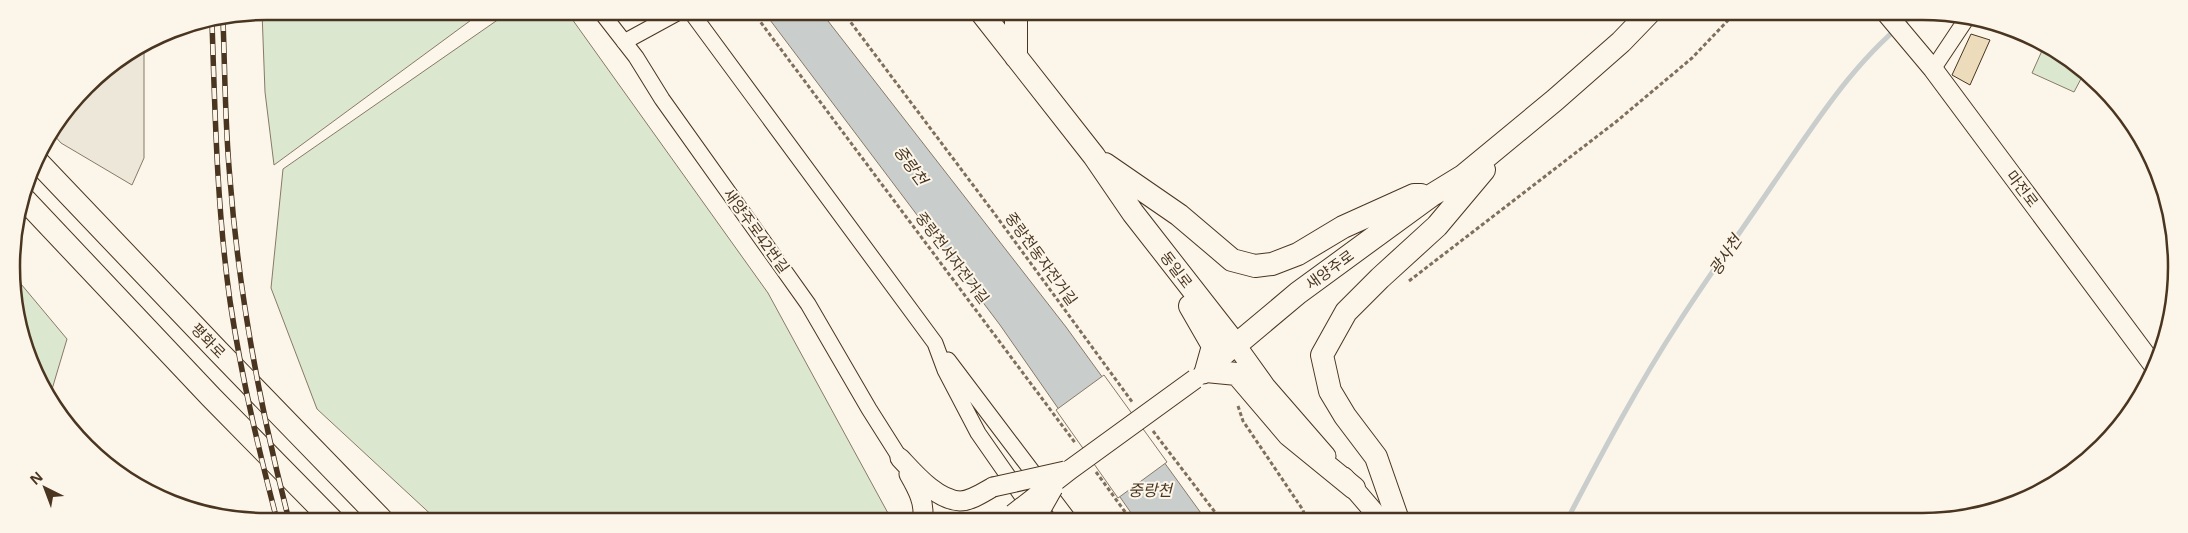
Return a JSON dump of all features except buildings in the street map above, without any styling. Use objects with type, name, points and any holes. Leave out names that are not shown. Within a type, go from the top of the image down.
[{"type":"main road","points":[[973,20],[1023,66]]},
{"type":"main road","name":"동일로","points":[[987,20],[1094,156],[1134,214],[1236,345]]},
{"type":"main road","points":[[1017,20],[1023,66]]},
{"type":"main road","name":"새양주로","points":[[1236,345],[1298,293],[1432,195],[1463,176],[1622,42],[1642,20]]},
{"type":"main road","points":[[1396,513],[1376,457],[1345,416],[1330,391],[1322,355],[1346,312],[1437,226],[1516,132]]},
{"type":"main road","points":[[1094,156],[1179,215],[1232,260],[1255,266],[1272,264],[1298,254],[1343,227],[1414,195],[1432,195]]},
{"type":"main road","name":"평화로","points":[[41,166],[375,513]]},
{"type":"main road","points":[[28,203],[211,397],[325,513]]},
{"type":"main road","points":[[1134,214],[1213,346],[1200,375],[1237,374],[1289,435],[1354,488]]},
{"type":"street","name":"새양주로42번길","points":[[607,20],[636,57],[662,99],[808,304],[868,409],[900,458]]},
{"type":"street","points":[[624,42],[664,20]]},
{"type":"street","points":[[696,20],[935,343],[1064,513]]},
{"type":"street","name":"마전로","points":[[1892,20],[1928,62],[2149,360]]},
{"type":"street","points":[[1928,62],[1962,24]]},
{"type":"street","points":[[935,343],[945,370],[978,434],[1032,513]]},
{"type":"street","name":"새양주로","points":[[1014,513],[1064,474],[1200,375],[1236,345]]},
{"type":"street","name":"동일로","points":[[1236,345],[1266,387],[1375,513]]},
{"type":"street","points":[[900,458],[926,486],[945,496],[961,501],[972,498],[993,487],[1064,474]]},
{"type":"street","points":[[900,458],[918,489],[924,513]]},
{"type":"street","points":[[1041,513],[1064,474]]},
{"type":"path","name":"중랑천서자전거길","points":[[760,20],[1078,448]]},
{"type":"path","name":"중랑천동자전거길","points":[[849,20],[991,208],[1134,405]]},
{"type":"path","points":[[1405,283],[1617,121],[1692,58],[1728,20]]},
{"type":"path","points":[[1238,406],[1242,421],[1305,513]]},
{"type":"path","points":[[1152,429],[1216,513]]},
{"type":"path","points":[[1096,471],[1126,513]]},
{"type":"green space","points":[[262,20],[471,20],[274,165],[265,92]]},
{"type":"green space","points":[[497,20],[573,20],[768,293],[888,513],[429,513],[317,409],[271,288],[283,169]]},
{"type":"green space","points":[[2042,51],[2081,79],[2074,92],[2032,73]]},
{"type":"green space","points":[[21,284],[67,339],[52,389],[45,376],[28,330]]},
{"type":"shaded area","points":[[144,52],[144,158],[132,185],[61,143],[57,138],[81,104],[116,71]]},
{"type":"water","name":"중랑천","points":[[770,20],[827,20],[1066,327],[1201,513],[1131,513],[1000,325]]},
{"type":"pier","points":[[1104,375],[1167,462],[1118,498],[1056,410]]},
{"type":"waterway","name":"광사천","points":[[1571,513],[1649,370],[1679,322],[1804,138],[1855,71],[1874,50],[1907,20]]},
{"type":"railway","points":[[223,24],[228,159],[239,265],[260,393],[287,513]]},
{"type":"railway","points":[[212,26],[219,197],[230,301],[250,411],[275,513]]}]
